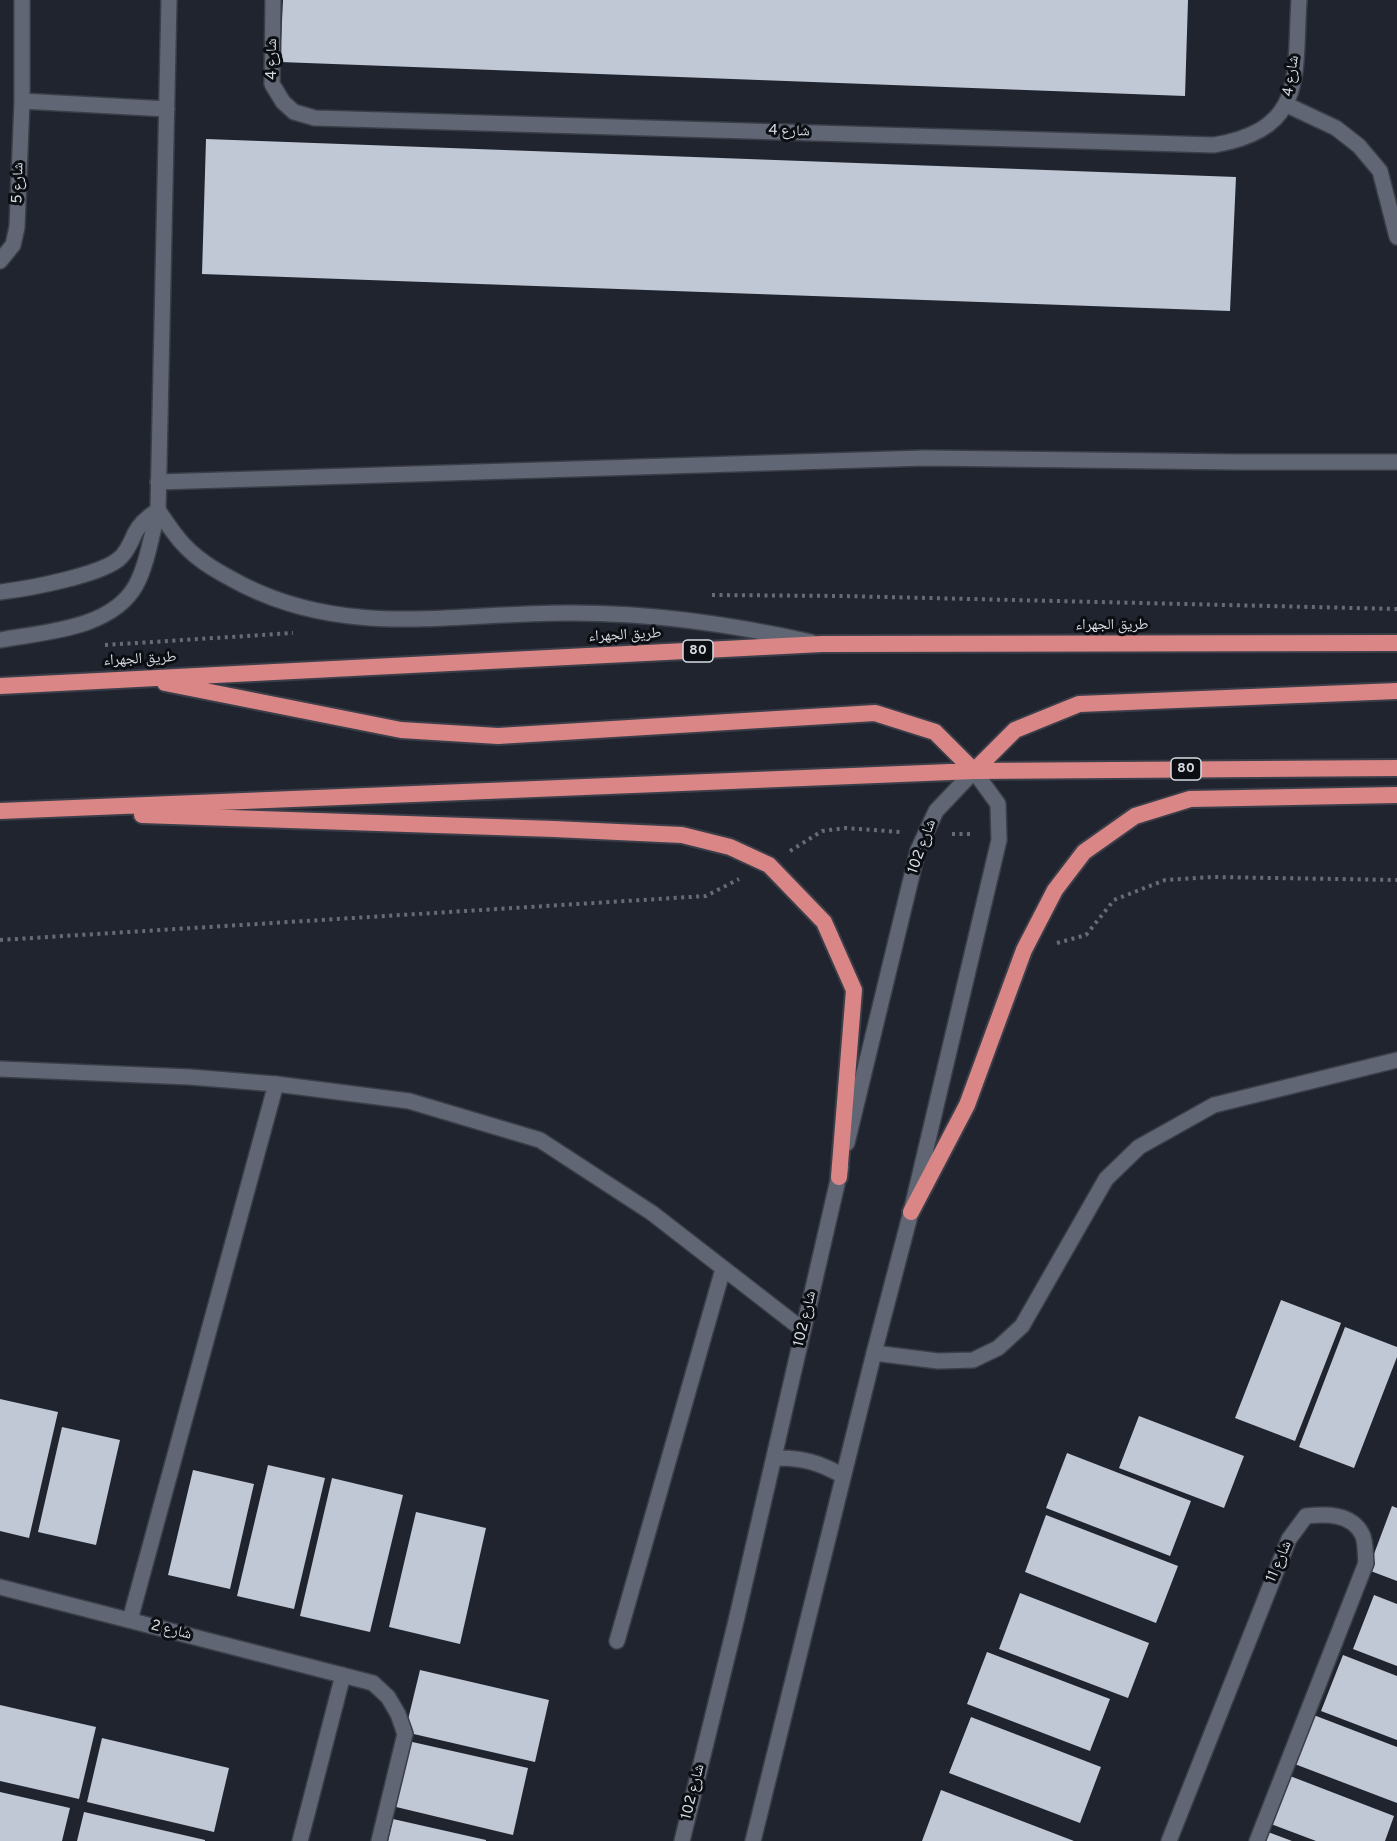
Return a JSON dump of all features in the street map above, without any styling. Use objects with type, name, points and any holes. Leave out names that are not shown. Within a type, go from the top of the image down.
[{"type":"highway","name":"طريق الجهراء","points":[[0,686],[822,644],[1397,643]]},
{"type":"highway","points":[[140,678],[402,729],[498,736],[875,713],[934,732],[974,771],[1015,729],[1079,704],[1397,691]]},
{"type":"highway","name":"80","points":[[5,811],[974,771],[1397,768]]},
{"type":"highway","points":[[911,1212],[968,1105],[1024,950],[1055,890],[1084,852],[1135,816],[1190,799],[1397,795]]},
{"type":"highway","points":[[5,811],[542,828],[682,835],[730,847],[769,865],[824,922],[854,990],[839,1177]]},
{"type":"street","name":"شارع 5","points":[[0,261],[13,245],[17,227],[22,101],[22,0]]},
{"type":"street","points":[[0,640],[92,621],[110,613],[125,600],[136,584],[158,510],[169,0]]},
{"type":"street","name":"شارع 4","points":[[273,0],[272,84],[283,102],[294,112],[315,118],[1214,145],[1238,141],[1255,132],[1275,119],[1287,105],[1294,84],[1299,0]]},
{"type":"street","points":[[22,101],[167,109]]},
{"type":"street","points":[[1287,105],[1336,128],[1359,146],[1380,171],[1397,237]]},
{"type":"street","points":[[158,482],[925,458],[1397,462]]},
{"type":"street","points":[[0,592],[62,580],[112,564],[127,551],[135,532],[142,523],[158,510]]},
{"type":"street","points":[[158,510],[185,546],[217,572],[286,603],[319,611],[364,618],[409,620],[569,613],[633,614],[697,620],[760,630],[822,644]]},
{"type":"street","points":[[753,1841],[911,1212],[1000,834],[998,804],[974,771]]},
{"type":"street","name":"شارع 102","points":[[682,1841],[918,850],[936,811],[974,771]]},
{"type":"street","points":[[874,1353],[938,1361],[973,1360],[998,1348],[1022,1326],[1106,1179],[1139,1147],[1214,1105],[1397,1059]]},
{"type":"street","points":[[0,1069],[190,1077],[276,1084],[409,1101],[540,1140],[652,1213],[803,1330]]},
{"type":"street","points":[[130,1620],[276,1084]]},
{"type":"street","points":[[616,1641],[723,1269]]},
{"type":"street","points":[[774,1458],[811,1461],[843,1476]]},
{"type":"street","name":"شارع 11","points":[[1169,1841],[1288,1539],[1306,1516],[1324,1514],[1349,1519],[1363,1535],[1366,1563],[1257,1841]]},
{"type":"street","name":"شارع 2","points":[[0,1587],[373,1683],[388,1697],[398,1714],[405,1734],[378,1841]]},
{"type":"street","points":[[300,1841],[343,1675]]},
{"type":"path","points":[[0,940],[706,896],[769,865]]},
{"type":"path","points":[[1024,950],[1086,935],[1114,900],[1165,880],[1213,878],[1397,880]]},
{"type":"building","points":[[283,0],[1188,0],[1185,96],[280,62]]},
{"type":"building","points":[[206,139],[1236,177],[1230,311],[202,274]]},
{"type":"building","points":[[1281,1300],[1341,1323],[1295,1441],[1235,1418]]},
{"type":"building","points":[[1345,1327],[1397,1347],[1397,1357],[1354,1468],[1299,1447]]},
{"type":"building","points":[[0,1399],[58,1412],[29,1538],[0,1531]]},
{"type":"building","points":[[1139,1416],[1244,1456],[1224,1508],[1119,1468]]},
{"type":"building","points":[[62,1427],[120,1440],[96,1545],[38,1532]]},
{"type":"building","points":[[1067,1453],[1191,1501],[1170,1556],[1046,1508]]},
{"type":"building","points":[[268,1465],[325,1478],[294,1609],[237,1596]]},
{"type":"building","points":[[193,1470],[254,1484],[230,1589],[168,1575]]},
{"type":"building","points":[[332,1478],[403,1495],[370,1632],[300,1616]]},
{"type":"building","points":[[1392,1506],[1397,1508],[1397,1581],[1368,1570]]},
{"type":"building","points":[[416,1512],[486,1528],[460,1644],[389,1627]]},
{"type":"building","points":[[1046,1515],[1178,1566],[1156,1623],[1025,1572]]},
{"type":"building","points":[[1020,1593],[1149,1643],[1128,1698],[999,1649]]},
{"type":"building","points":[[1374,1595],[1397,1604],[1397,1666],[1353,1649]]},
{"type":"building","points":[[987,1652],[1110,1699],[1090,1751],[967,1704]]},
{"type":"building","points":[[1343,1655],[1397,1676],[1397,1740],[1321,1711]]},
{"type":"building","points":[[420,1670],[549,1700],[535,1762],[405,1732]]},
{"type":"building","points":[[0,1705],[96,1727],[79,1799],[0,1781]]},
{"type":"building","points":[[1311,1714],[1397,1747],[1397,1803],[1292,1763]]},
{"type":"building","points":[[971,1717],[1101,1767],[1080,1823],[949,1773]]},
{"type":"building","points":[[102,1738],[229,1768],[214,1832],[87,1802]]},
{"type":"building","points":[[408,1741],[528,1768],[513,1835],[392,1806]]},
{"type":"building","points":[[1290,1776],[1394,1816],[1385,1841],[1316,1841],[1271,1824]]},
{"type":"building","points":[[941,1790],[1074,1841],[922,1841]]},
{"type":"building","points":[[0,1792],[70,1808],[62,1841],[0,1841]]},
{"type":"building","points":[[84,1812],[205,1840],[205,1841],[77,1841]]},
{"type":"building","points":[[393,1819],[486,1840],[486,1841],[388,1841]]},
{"type":"building","points":[[1268,1832],[1292,1841],[1264,1841]]}]
